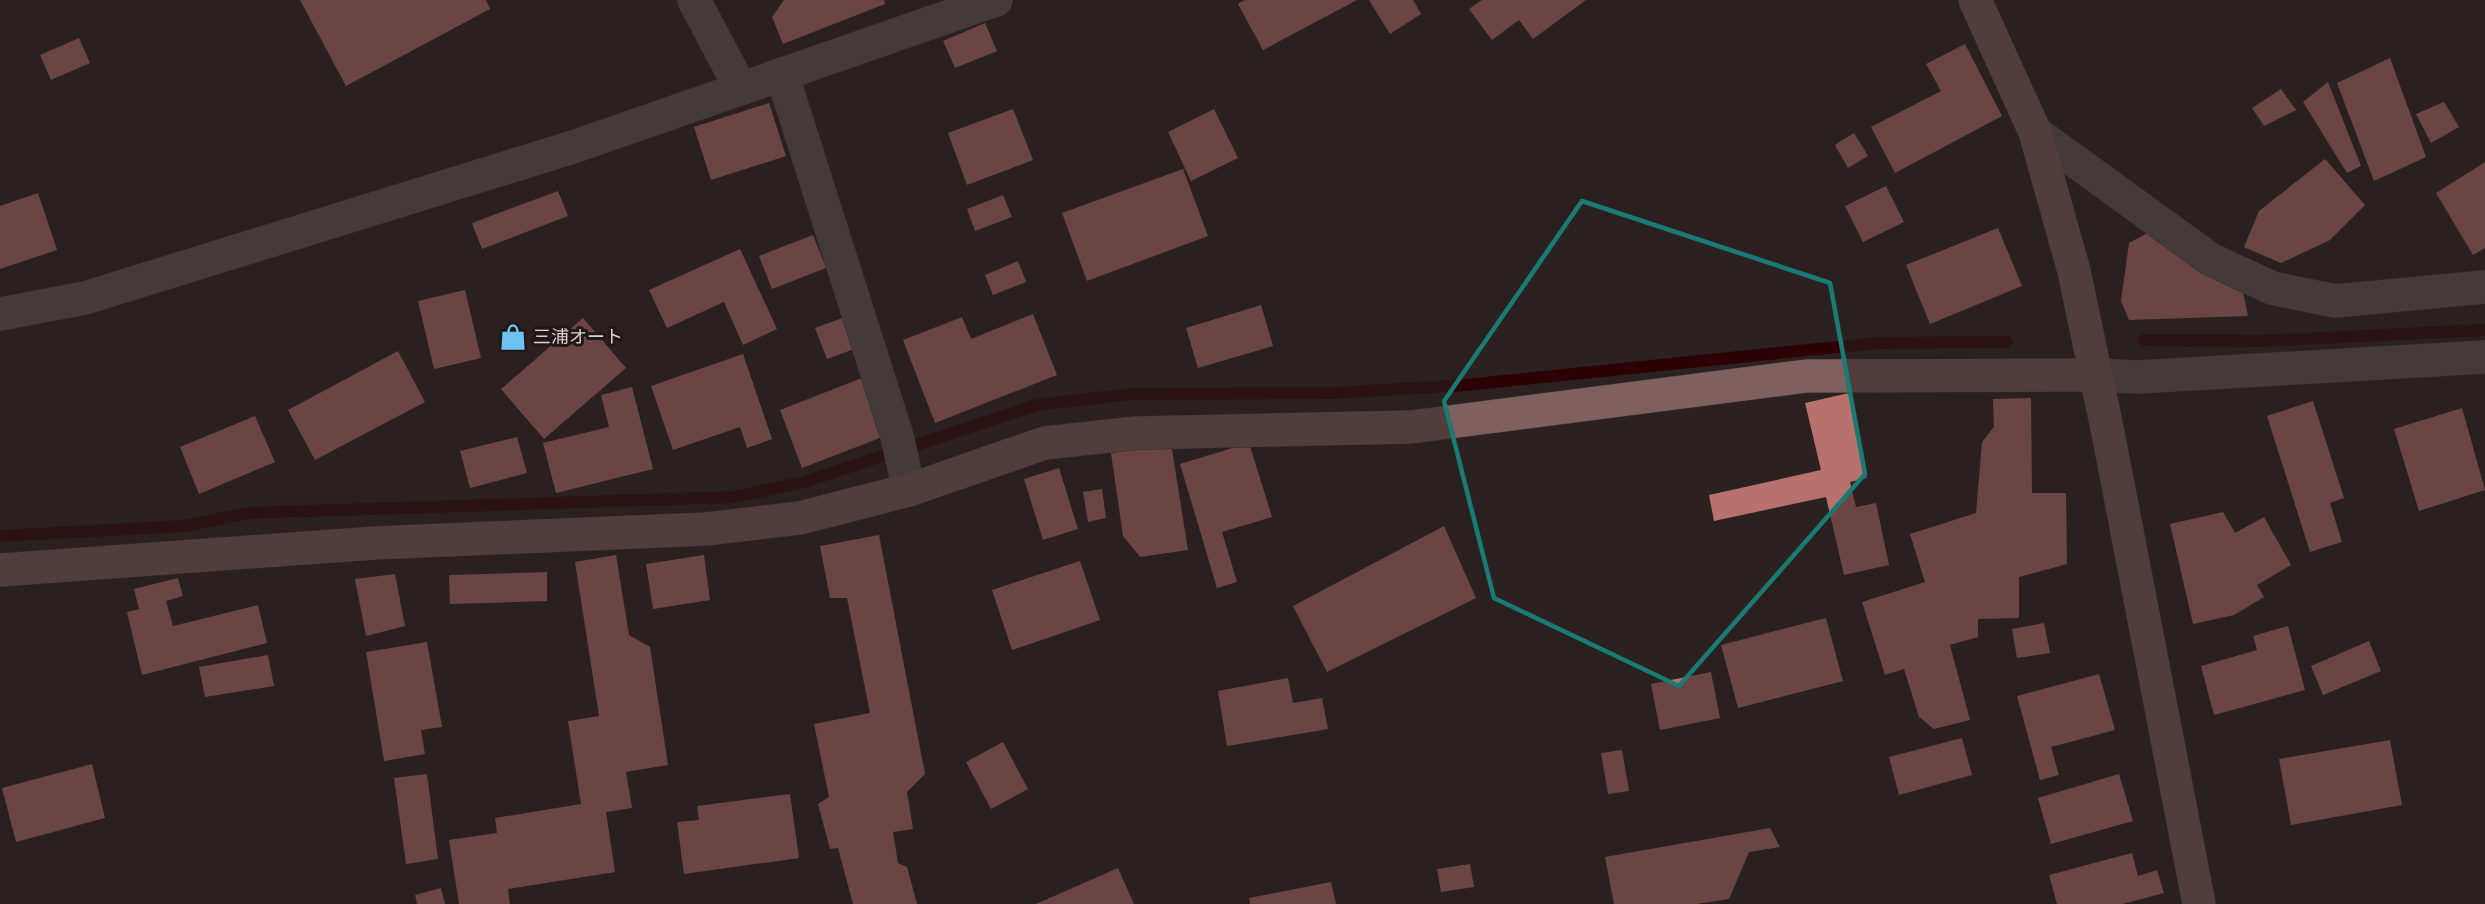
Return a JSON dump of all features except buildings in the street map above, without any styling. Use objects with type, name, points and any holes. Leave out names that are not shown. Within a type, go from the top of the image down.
[{"type":"street","points":[[694,0],[741,89]]},
{"type":"street","points":[[0,314],[97,294],[562,150],[996,0]]},
{"type":"street","points":[[1975,0],[2035,132],[2074,271],[2199,904]]},
{"type":"street","points":[[782,74],[897,436],[907,478]]},
{"type":"street","points":[[2035,132],[2210,259],[2272,288],[2335,302],[2485,287]]},
{"type":"street","points":[[0,570],[375,543],[706,529],[800,518],[907,478],[1045,443],[1136,433],[1411,427],[1807,376],[2138,376],[2485,357]]},
{"type":"highlighted area","points":[[1582,201],[1830,283],[1865,474],[1679,686],[1494,598],[1444,401]]},
{"type":"waterway","points":[[2144,340],[2261,341],[2485,330]]},
{"type":"waterway","points":[[0,536],[184,526],[248,513],[734,497],[804,482],[1037,405],[1131,394],[1334,393],[1465,385],[1877,343],[2007,342]]},
{"type":"place","name":"三浦オート","points":[[513,337]]}]
